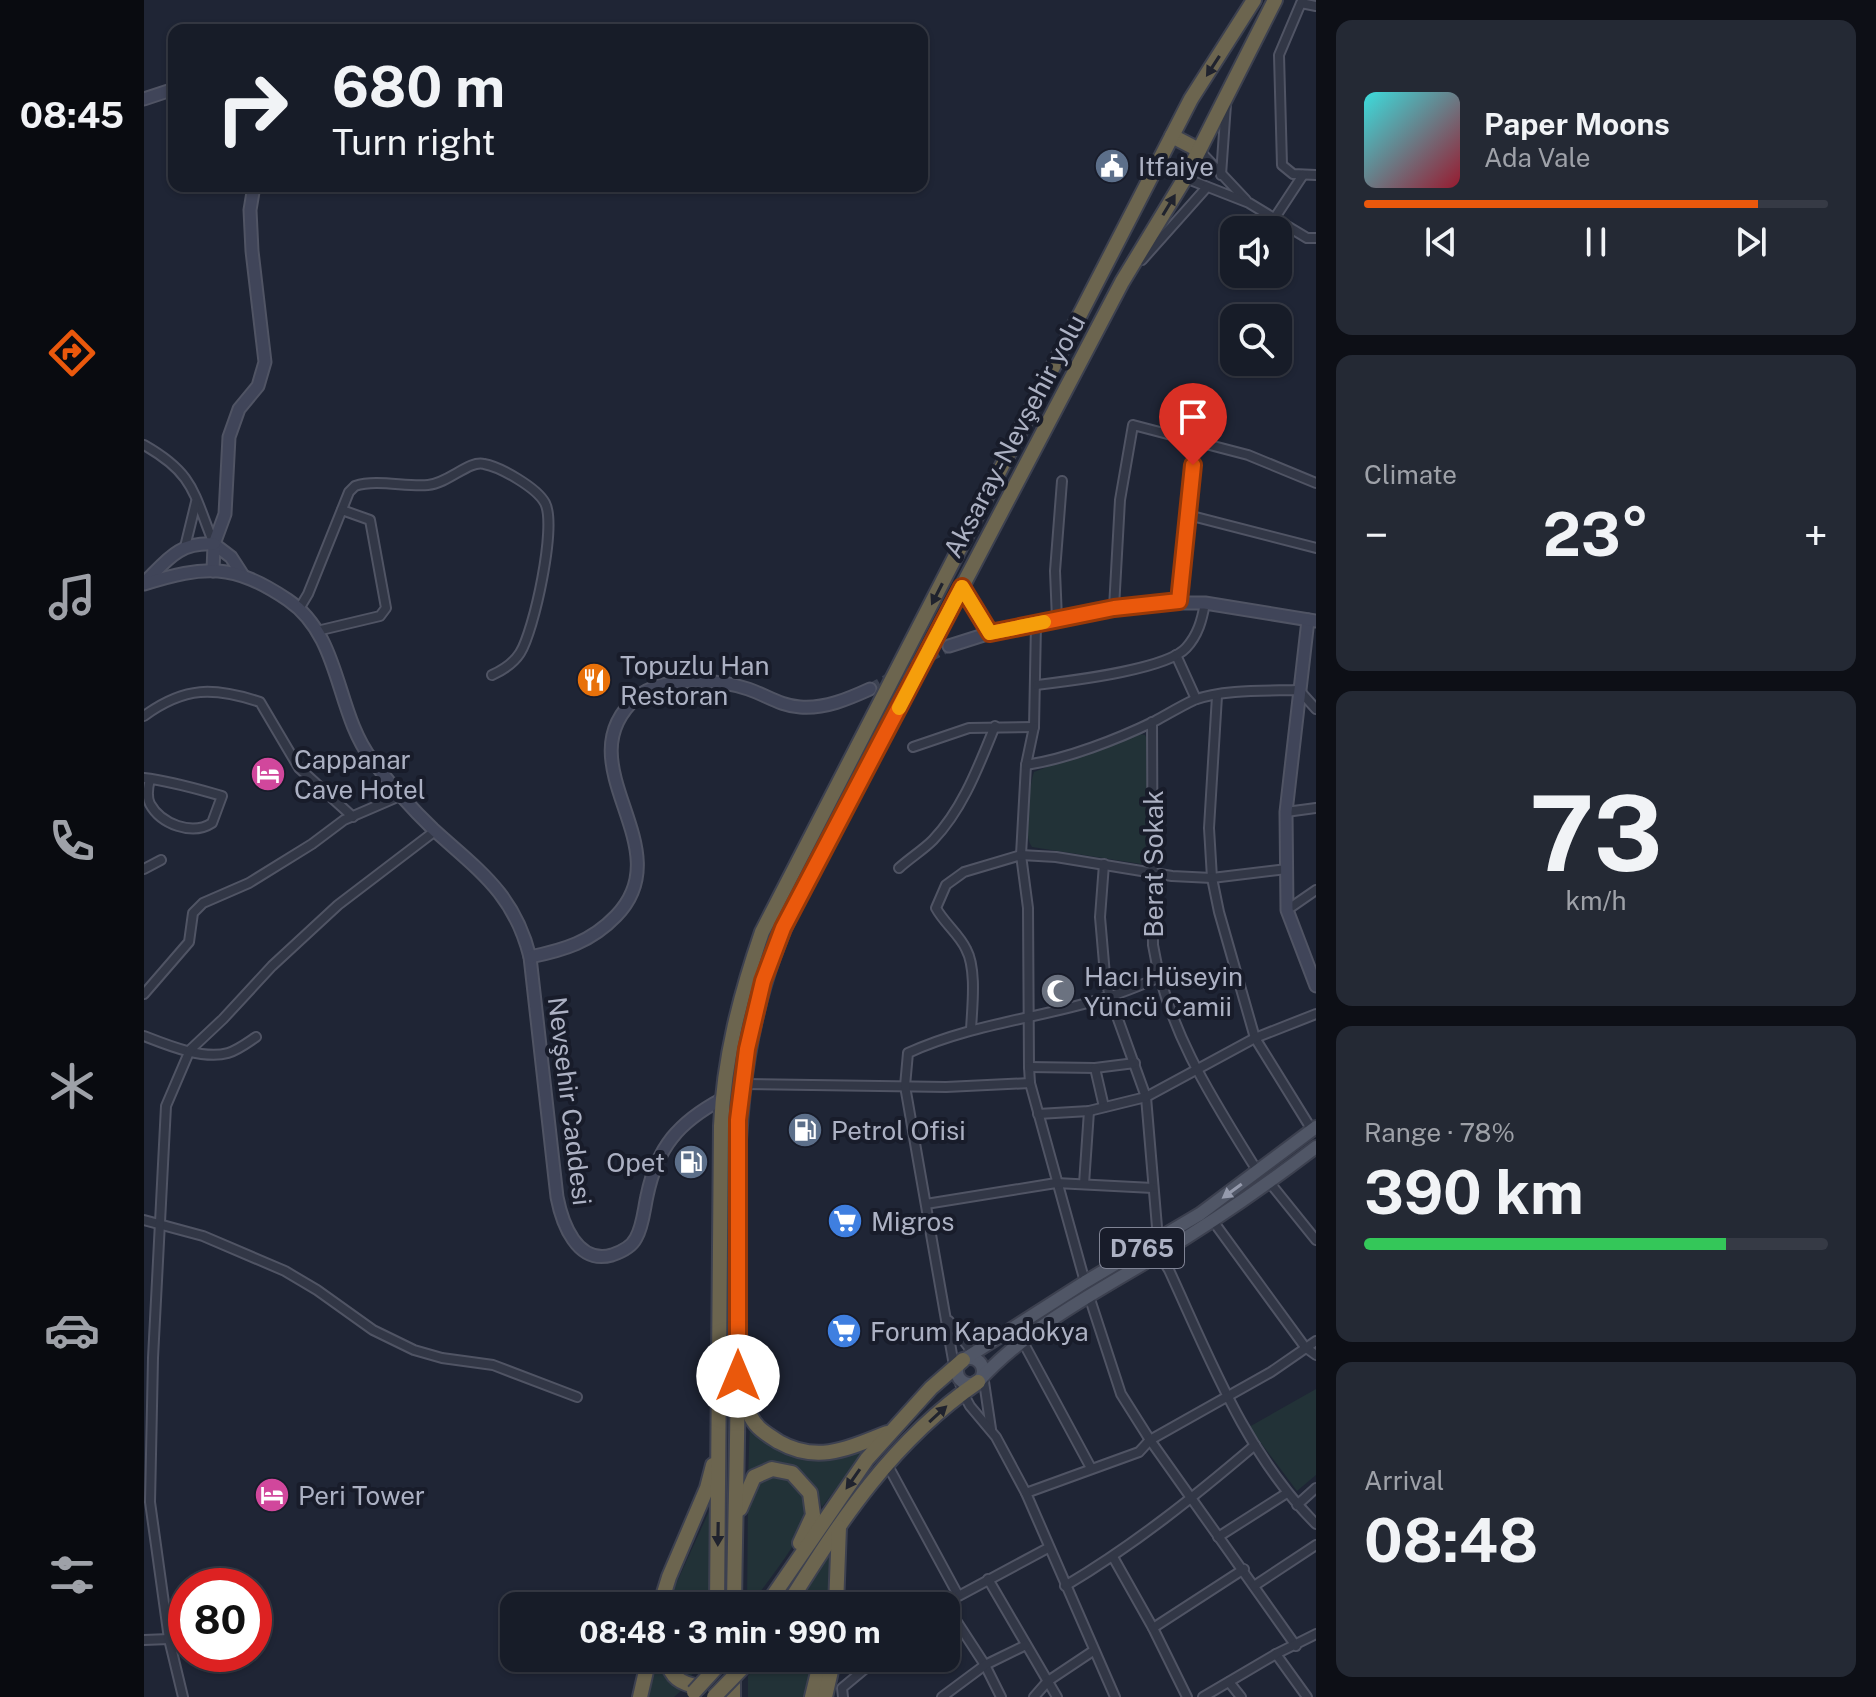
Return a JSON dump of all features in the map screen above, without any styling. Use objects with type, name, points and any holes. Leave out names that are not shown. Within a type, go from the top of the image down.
[{"type":"highway","name":"Aksaray-Nevşehir yolu","points":[[717,1592],[722,1099],[732,1028],[762,932],[1191,99],[1254,0]]},
{"type":"highway","name":"Aksaray-Nevşehir yolu","points":[[734,1592],[738,1376],[737,1153],[742,1084],[755,1012],[783,928],[1122,282],[1185,178],[1275,0]]},
{"type":"highway","points":[[1172,136],[1199,150]]},
{"type":"highway","points":[[1159,164],[1185,178]]},
{"type":"highway","name":"D765","points":[[796,1592],[840,1522],[887,1464],[963,1393],[971,1368]]},
{"type":"highway","name":"D765","points":[[775,1592],[867,1459],[891,1431],[971,1368]]},
{"type":"highway","points":[[738,1376],[752,1418],[764,1433],[793,1449],[816,1454],[847,1449],[891,1431]]},
{"type":"highway","points":[[664,1592],[707,1488],[720,1425]]},
{"type":"highway","points":[[735,1524],[754,1477],[772,1469],[792,1473],[810,1493],[813,1515],[791,1567]]},
{"type":"highway","points":[[836,1592],[840,1522]]},
{"type":"highway","points":[[640,1697],[646,1672]]},
{"type":"highway","points":[[671,1672],[693,1692],[712,1672]]},
{"type":"highway","points":[[716,1697],[717,1672]]},
{"type":"highway","points":[[733,1672],[733,1697]]},
{"type":"highway","points":[[716,1697],[738,1672]]},
{"type":"highway","points":[[812,1697],[818,1672]]},
{"type":"highway","points":[[825,1697],[831,1672]]},
{"type":"main road","name":"D765","points":[[971,1368],[1085,1282],[1200,1214],[1314,1129]]},
{"type":"main road","name":"D765","points":[[971,1368],[1023,1342],[1089,1296],[1213,1221],[1316,1147]]},
{"type":"street","points":[[1316,6],[1301,3],[1279,55],[1282,165],[1293,174],[1316,175]]},
{"type":"street","points":[[144,99],[168,91]]},
{"type":"street","points":[[1221,175],[1227,92]]},
{"type":"street","points":[[1199,150],[1249,203]]},
{"type":"street","points":[[1276,216],[1303,175]]},
{"type":"street","points":[[1185,178],[1249,203],[1269,216]]},
{"type":"street","points":[[1122,282],[1207,187]]},
{"type":"street","points":[[213,571],[214,544],[225,514],[229,437],[239,409],[258,386],[265,362],[251,235],[253,192]]},
{"type":"street","points":[[1292,229],[1313,240]]},
{"type":"street","points":[[1114,608],[1120,500],[1133,425],[1248,455],[1316,483]]},
{"type":"street","points":[[1179,601],[1195,441]]},
{"type":"street","points":[[144,445],[180,469],[192,489],[214,544],[231,557],[242,574],[299,609],[317,631],[363,749],[435,831],[481,870],[505,897],[521,928],[530,957],[568,949],[594,936],[620,913],[636,886],[638,852],[610,760],[619,721],[635,699],[667,683],[728,684],[753,690],[787,705],[811,707],[838,702],[870,689]]},
{"type":"street","points":[[299,609],[349,492],[355,486],[429,485],[448,481],[472,464],[484,464],[527,484],[545,503],[550,526],[546,561],[521,652],[506,669],[492,675]]},
{"type":"street","points":[[1057,619],[1055,571],[1062,481]]},
{"type":"street","points":[[186,571],[185,547],[196,501]]},
{"type":"street","points":[[317,631],[380,616],[386,608],[370,520],[342,510]]},
{"type":"street","points":[[1188,515],[1316,548]]},
{"type":"street","points":[[144,584],[172,555],[185,547],[214,544]]},
{"type":"street","points":[[144,584],[186,571],[242,574]]},
{"type":"street","points":[[962,587],[990,633]]},
{"type":"street","points":[[949,646],[990,633],[1057,619],[1114,608],[1179,601],[1205,603],[1312,628],[1299,690],[1286,812],[1287,910],[1316,986]]},
{"type":"street","points":[[1037,685],[1162,664],[1185,650],[1200,628],[1205,603]]},
{"type":"street","points":[[1036,624],[1037,685],[1034,727],[1026,765],[1021,855],[1028,908],[1030,1083],[1085,1282]]},
{"type":"street","points":[[1176,655],[1196,699]]},
{"type":"street","points":[[144,716],[193,690],[228,692],[260,702],[299,768],[353,817]]},
{"type":"street","points":[[1026,765],[1046,762],[1152,722],[1196,699],[1251,691],[1299,690],[1316,709]]},
{"type":"street","points":[[1217,696],[1209,828],[1212,878],[1255,1038],[1314,1129]]},
{"type":"street","name":"Berat Sokak","points":[[1152,722],[1153,945],[1158,978],[1194,1069],[1258,1172]]},
{"type":"street","points":[[899,868],[932,840],[950,818],[976,771],[995,726]]},
{"type":"street","points":[[913,747],[969,728],[1034,727]]},
{"type":"street","points":[[147,778],[222,796],[212,823],[199,829],[172,824],[151,805],[147,778]]},
{"type":"street","points":[[144,994],[189,942],[193,913],[203,903],[249,883],[344,820],[402,795]]},
{"type":"street","points":[[1286,812],[1316,808]]},
{"type":"street","points":[[168,1633],[147,1503],[149,1357],[166,1106],[190,1050],[317,923],[435,831]]},
{"type":"street","points":[[971,1030],[972,979],[967,949],[936,908],[946,885],[964,872],[1021,855],[1104,864],[1172,876],[1212,878],[1287,869]]},
{"type":"street","points":[[144,869],[161,860]]},
{"type":"street","points":[[1104,864],[1100,917],[1105,975],[1146,1097],[1158,1239]]},
{"type":"street","points":[[1287,910],[1316,890]]},
{"type":"street","name":"Nevşehir Caddesi","points":[[530,957],[557,1197],[565,1226],[579,1248],[587,1253],[609,1256],[631,1245],[637,1238],[651,1178],[664,1150],[690,1118],[722,1099]]},
{"type":"street","points":[[1115,1697],[1026,1493],[991,1430],[971,1368],[946,1317],[905,1086],[908,1053],[971,1030],[1110,997],[1158,978]]},
{"type":"street","points":[[1038,1114],[1089,1111],[1146,1097],[1255,1038],[1316,1014]]},
{"type":"street","points":[[144,1036],[190,1050],[221,1055],[237,1050],[256,1037]]},
{"type":"street","points":[[1029,1067],[1095,1068],[1135,1063]]},
{"type":"street","points":[[1095,1068],[1104,1107]]},
{"type":"street","points":[[742,1084],[905,1086],[1030,1083]]},
{"type":"street","points":[[1084,1184],[1089,1111]]},
{"type":"street","points":[[926,1204],[1056,1183],[1153,1188]]},
{"type":"street","points":[[1270,1183],[1316,1240]]},
{"type":"street","points":[[144,1220],[227,1245],[285,1271],[373,1330],[414,1350],[442,1358],[493,1365],[577,1397]]},
{"type":"street","points":[[1213,1221],[1305,1347],[1316,1355]]},
{"type":"street","points":[[1159,1254],[1227,1396],[1255,1445],[1287,1493],[1316,1524]]},
{"type":"street","points":[[1089,1296],[1121,1394],[1150,1440],[1296,1646]]},
{"type":"street","points":[[946,1317],[971,1368]]},
{"type":"street","points":[[1026,1493],[1139,1452],[1150,1440],[1271,1372],[1316,1341]]},
{"type":"street","points":[[1023,1342],[1091,1468]]},
{"type":"street","points":[[963,1393],[991,1430]]},
{"type":"street","points":[[1065,1586],[1113,1557],[1192,1499],[1255,1445]]},
{"type":"street","points":[[887,1464],[956,1592]]},
{"type":"street","points":[[1297,1505],[1316,1488]]},
{"type":"street","points":[[1218,1537],[1287,1493]]},
{"type":"street","points":[[1254,1586],[1316,1545]]},
{"type":"street","points":[[960,1594],[1048,1548]]},
{"type":"street","points":[[1113,1557],[1187,1697]]},
{"type":"street","points":[[1153,1628],[1244,1569]]},
{"type":"street","points":[[988,1579],[1057,1697]]},
{"type":"street","points":[[960,1630],[985,1665],[1001,1697]]},
{"type":"street","points":[[1203,1697],[1316,1634]]},
{"type":"street","points":[[144,1640],[168,1639]]},
{"type":"street","points":[[942,1697],[985,1665],[1026,1645]]},
{"type":"street","points":[[1034,1697],[1048,1681],[1093,1651]]},
{"type":"street","points":[[1276,1654],[1307,1697]]},
{"type":"street","points":[[177,1672],[183,1697]]},
{"type":"street","points":[[843,1697],[842,1688],[861,1672]]},
{"type":"street","points":[[1229,1682],[1241,1697]]},
{"type":"shaded area","points":[[1134,733],[1145,735],[1148,741],[1146,857],[1141,864],[1032,847],[1027,822],[1034,772]]},
{"type":"shaded area","points":[[1316,1389],[1316,1475],[1297,1491],[1249,1427]]},
{"type":"shaded area","points":[[750,1421],[825,1457],[864,1452],[822,1507],[815,1487],[793,1467],[748,1479]]},
{"type":"shaded area","points":[[779,1473],[791,1479],[805,1495],[807,1515],[790,1550],[760,1592],[747,1592],[748,1500],[766,1477]]},
{"type":"shaded area","points":[[711,1507],[709,1592],[672,1592]]},
{"type":"shaded area","points":[[830,1553],[829,1592],[805,1592]]},
{"type":"shaded area","points":[[655,1672],[665,1672],[667,1678],[682,1690],[674,1697],[648,1697]]},
{"type":"shaded area","points":[[751,1672],[810,1672],[805,1697],[748,1697],[748,1676]]},
{"type":"tunnel","points":[[870,689],[949,646]]},
{"type":"slow traffic","points":[[899,708],[962,587],[990,633],[1044,622]]},
{"type":"place","name":"Itfaiye","points":[[1112,166]]},
{"type":"place","name":"Topuzlu Han Restoran","points":[[594,680]]},
{"type":"place","name":"Cappanar Cave Hotel","points":[[268,774]]},
{"type":"place","name":"Hacı Hüseyin Yüncü Camii","points":[[1058,991]]},
{"type":"place","name":"Petrol Ofisi","points":[[805,1130]]},
{"type":"place","name":"Opet","points":[[691,1162]]},
{"type":"place","name":"Migros","points":[[845,1221]]},
{"type":"place","name":"Forum Kapadokya","points":[[844,1331]]},
{"type":"place","name":"Peri Tower","points":[[272,1495]]},
{"type":"route","points":[[738,1376],[738,1120],[755,1012],[783,928],[962,587],[990,633],[1114,608],[1179,601],[1193,465]]}]
